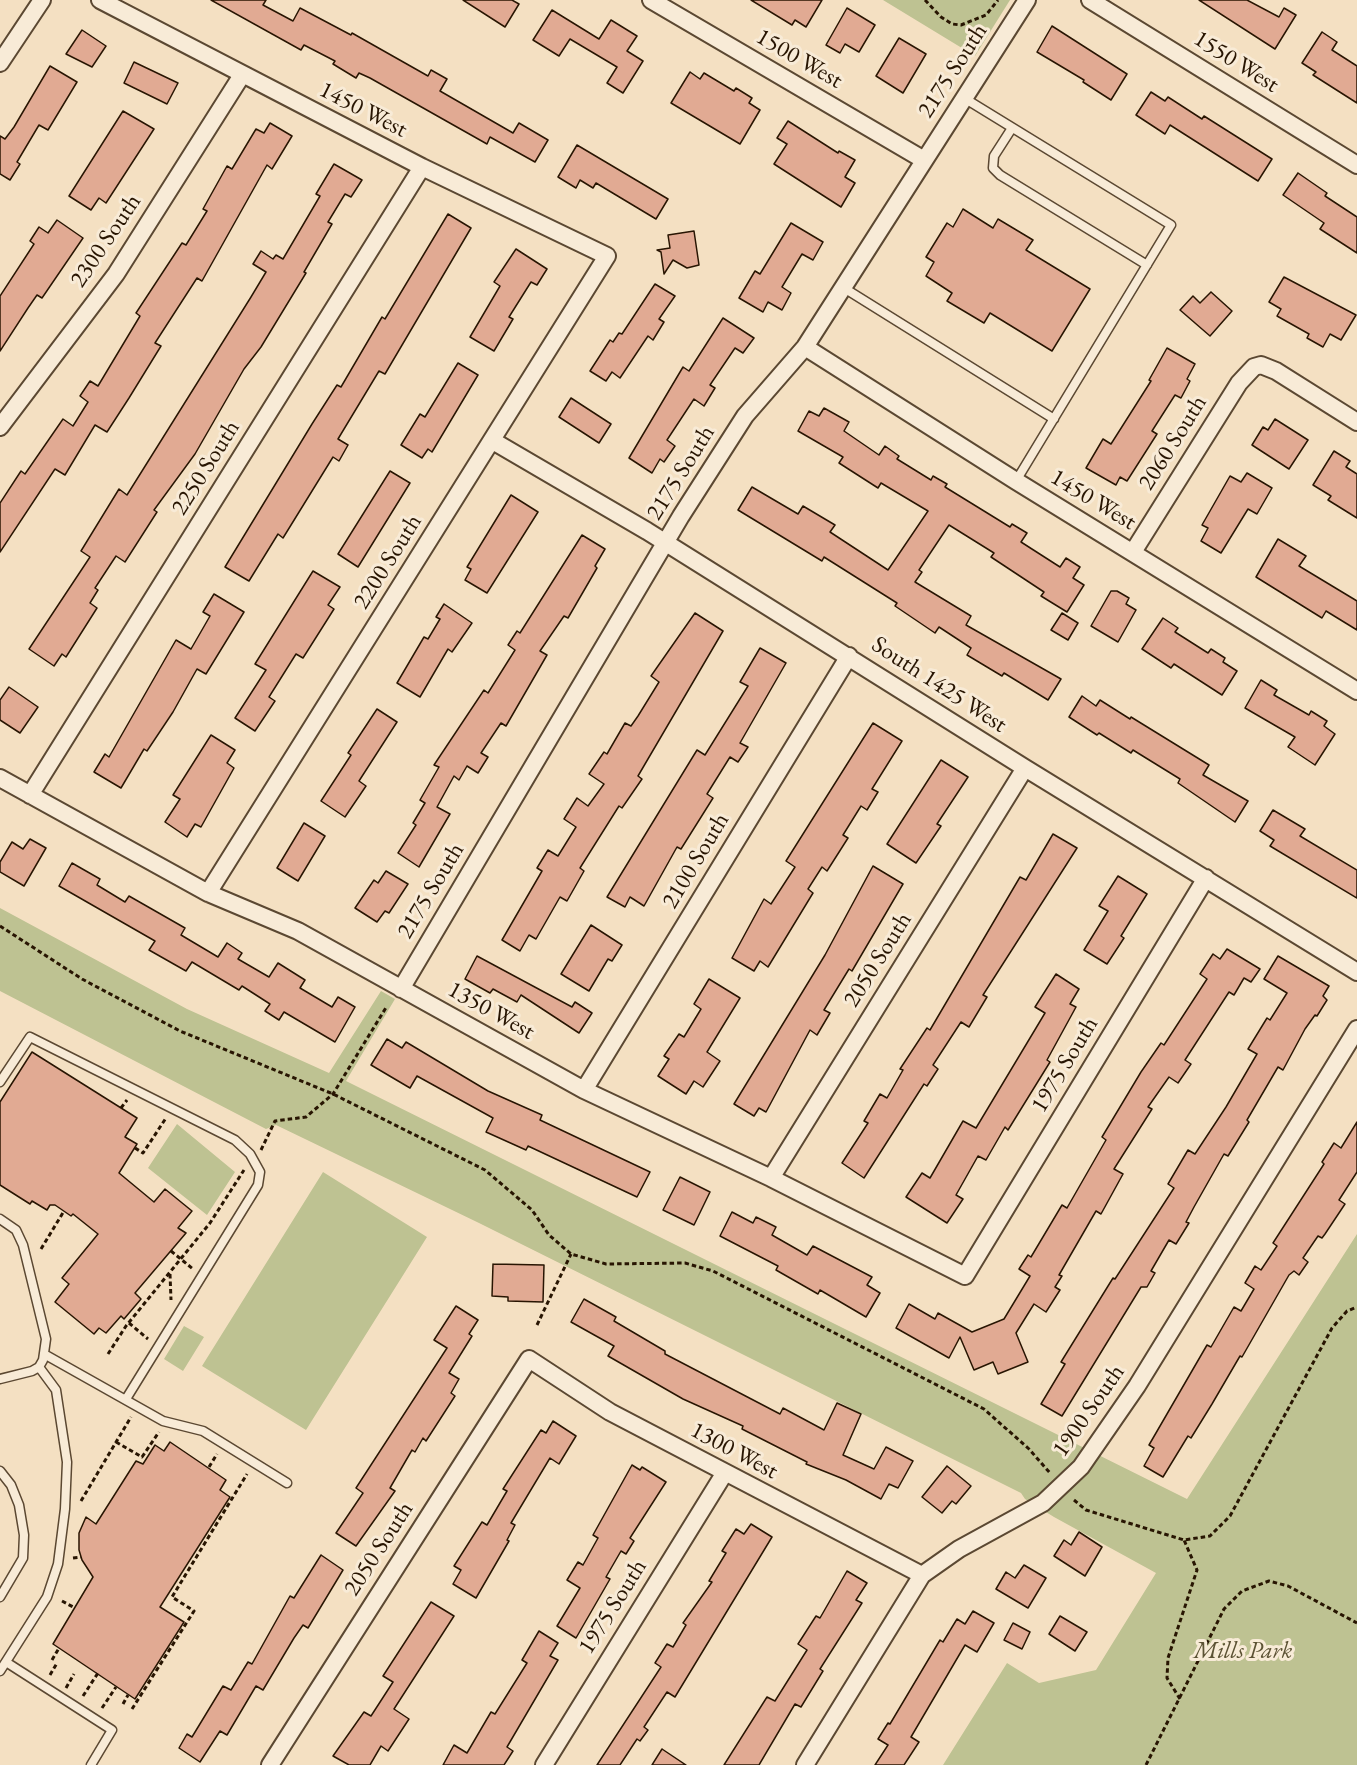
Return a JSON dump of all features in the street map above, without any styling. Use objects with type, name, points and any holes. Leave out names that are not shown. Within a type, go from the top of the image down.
[{"type":"street","points":[[0,63],[42,0]]},
{"type":"street","name":"1450 West","points":[[100,0],[422,167],[607,256]]},
{"type":"street","name":"1500 West","points":[[651,0],[924,160]]},
{"type":"street","name":"2175 South","points":[[401,989],[664,543],[745,416],[806,347],[1027,0]]},
{"type":"street","name":"1550 West","points":[[1090,0],[1357,165]]},
{"type":"street","name":"2300 South","points":[[0,427],[116,274],[242,75]]},
{"type":"street","name":"2250 South","points":[[30,795],[422,167]]},
{"type":"street","name":"2200 South","points":[[208,893],[607,256]]},
{"type":"street","name":"1450 West","points":[[806,347],[1016,482],[1357,691]]},
{"type":"street","name":"2060 South","points":[[1133,552],[1249,370],[1258,366],[1276,371],[1357,422]]},
{"type":"street","name":"South 1425 West","points":[[493,441],[849,656],[1025,768],[1357,972]]},
{"type":"street","name":"2100 South","points":[[584,1090],[849,656]]},
{"type":"street","name":"2050 South","points":[[771,1178],[1025,768]]},
{"type":"street","name":"1350 West","points":[[0,778],[208,893],[298,931],[584,1090],[771,1178],[965,1276]]},
{"type":"street","name":"1975 South","points":[[965,1276],[1206,878]]},
{"type":"street","name":"1900 South","points":[[805,1765],[922,1575],[959,1549],[1043,1503],[1081,1467],[1137,1386],[1357,1029]]},
{"type":"street","name":"2050 South","points":[[270,1765],[529,1359]]},
{"type":"street","name":"1300 West","points":[[529,1359],[610,1412],[724,1474],[922,1575]]},
{"type":"street","name":"1975 South","points":[[544,1765],[724,1474]]},
{"type":"lane","points":[[964,98],[1171,225],[1016,482]]},
{"type":"lane","points":[[1012,128],[994,156],[993,168],[1000,175],[1147,265]]},
{"type":"lane","points":[[844,288],[1054,419]]},
{"type":"lane","points":[[0,1082],[30,1037],[236,1140],[250,1154],[260,1172],[258,1185],[126,1399]]},
{"type":"lane","points":[[0,1219],[16,1230],[23,1245],[46,1340],[39,1367],[0,1379]]},
{"type":"lane","points":[[44,1353],[163,1421],[203,1431],[287,1483]]},
{"type":"lane","points":[[0,1671],[47,1597],[58,1564],[65,1509],[67,1462],[56,1390],[39,1367]]},
{"type":"lane","points":[[0,1471],[11,1485],[20,1505],[24,1535],[22,1558],[0,1597]]},
{"type":"lane","points":[[6,1662],[112,1730],[91,1765]]},
{"type":"path","points":[[924,0],[940,17],[952,24],[961,25],[971,24],[986,15],[998,0]]},
{"type":"path","points":[[0,926],[82,979],[180,1031],[333,1094],[485,1170],[532,1210],[549,1235],[571,1254],[606,1264],[685,1263],[713,1271],[984,1409],[1029,1449],[1050,1473]]},
{"type":"path","points":[[257,1157],[275,1121],[306,1117],[333,1094],[387,1006]]},
{"type":"path","points":[[121,1108],[129,1096]]},
{"type":"path","points":[[135,1148],[143,1154],[166,1116]]},
{"type":"path","points":[[108,1354],[129,1323],[210,1223],[244,1170]]},
{"type":"path","points":[[41,1250],[64,1211]]},
{"type":"path","points":[[171,1251],[197,1271]]},
{"type":"path","points":[[537,1325],[571,1254]]},
{"type":"path","points":[[170,1272],[172,1311]]},
{"type":"path","points":[[1074,1500],[1086,1510],[1184,1540],[1210,1536],[1230,1516],[1332,1328],[1347,1311],[1357,1307]]},
{"type":"path","points":[[129,1323],[152,1343]]},
{"type":"path","points":[[81,1501],[132,1416]]},
{"type":"path","points":[[116,1442],[142,1457],[156,1436]]},
{"type":"path","points":[[209,1467],[217,1454]]},
{"type":"path","points":[[132,1709],[194,1611],[172,1597],[247,1474]]},
{"type":"path","points":[[1180,1699],[1167,1678],[1168,1658],[1197,1570],[1184,1540]]},
{"type":"path","points":[[74,1558],[81,1557]]},
{"type":"path","points":[[1146,1765],[1224,1609],[1232,1598],[1252,1585],[1269,1581],[1288,1586],[1357,1623]]},
{"type":"path","points":[[62,1601],[75,1608]]},
{"type":"path","points":[[52,1660],[59,1648]]},
{"type":"path","points":[[91,1684],[98,1673]]},
{"type":"path","points":[[110,1695],[116,1687]]},
{"type":"path","points":[[123,1704],[128,1695]]},
{"type":"green space","points":[[883,0],[1010,0],[975,56]]},
{"type":"green space","name":"Mills Park","points":[[0,908],[187,1009],[329,1073],[381,991],[395,999],[346,1081],[1187,1499],[1357,1234],[1357,1765],[943,1765],[1007,1663],[1039,1683],[1096,1670],[1156,1573],[1054,1517],[1025,1499],[1021,1493],[479,1223],[276,1125],[266,1129],[0,991]]},
{"type":"green space","points":[[177,1124],[235,1172],[207,1215],[148,1168]]},
{"type":"green space","points":[[323,1172],[427,1237],[306,1430],[202,1366]]},
{"type":"green space","points":[[184,1326],[204,1337],[183,1371],[164,1359]]},
{"type":"building","points":[[211,0],[266,0],[263,5],[293,21],[300,8],[351,35],[352,33],[428,76],[431,70],[447,79],[440,91],[513,133],[519,123],[548,140],[535,162],[490,137],[487,144],[370,78],[359,73],[356,78],[333,64],[335,61],[304,45],[301,50]]},
{"type":"building","points":[[463,0],[512,0],[519,4],[505,27]]},
{"type":"building","points":[[751,0],[822,0],[806,27],[795,20],[792,25]]},
{"type":"building","points":[[1199,0],[1247,0],[1279,17],[1284,8],[1296,15],[1275,49]]},
{"type":"building","points":[[847,8],[875,25],[859,52],[845,44],[840,53],[826,45]]},
{"type":"building","points":[[552,10],[599,39],[611,20],[637,36],[627,51],[643,61],[623,93],[607,83],[617,67],[570,39],[559,56],[533,40]]},
{"type":"building","points":[[1052,26],[1127,74],[1111,100],[1083,82],[1084,80],[1037,52]]},
{"type":"building","points":[[82,30],[106,46],[92,67],[66,54]]},
{"type":"building","points":[[1322,32],[1337,42],[1332,50],[1357,66],[1357,103],[1313,75],[1316,72],[1302,63]]},
{"type":"building","points":[[899,38],[926,54],[903,93],[876,76]]},
{"type":"building","points":[[134,62],[178,83],[167,104],[124,83]]},
{"type":"building","points":[[50,66],[77,82],[48,130],[39,125],[17,162],[20,164],[10,180],[0,174],[0,136],[5,139],[14,127]]},
{"type":"building","points":[[690,72],[700,79],[704,73],[734,91],[736,88],[752,98],[749,103],[760,110],[740,144],[671,103]]},
{"type":"building","points":[[1151,92],[1165,101],[1168,97],[1202,119],[1204,116],[1272,159],[1258,181],[1170,125],[1165,134],[1136,115]]},
{"type":"building","points":[[123,111],[154,129],[106,203],[99,198],[91,210],[69,196]]},
{"type":"building","points":[[788,121],[838,153],[839,151],[855,160],[845,177],[855,183],[841,207],[774,164],[787,144],[777,138]]},
{"type":"building","points":[[270,123],[292,136],[272,169],[267,165],[202,281],[197,278],[155,343],[161,346],[129,398],[107,432],[95,425],[65,475],[55,469],[0,552],[0,503],[21,471],[25,474],[63,419],[73,426],[88,402],[80,396],[90,381],[98,386],[140,316],[136,313],[182,243],[186,245],[207,211],[203,209],[227,166],[232,169],[256,129],[264,133]]},
{"type":"building","points":[[577,145],[668,199],[656,219],[596,183],[593,188],[580,180],[576,188],[558,177]]},
{"type":"building","points":[[334,164],[362,180],[351,197],[345,194],[328,222],[332,224],[304,272],[306,273],[261,347],[244,369],[195,454],[154,510],[157,512],[125,562],[116,556],[95,588],[98,590],[90,603],[97,608],[66,657],[62,654],[54,666],[29,649],[90,557],[81,551],[119,489],[127,495],[266,272],[253,264],[261,251],[273,259],[276,255],[283,259],[320,196],[316,194]]},
{"type":"building","points":[[1298,173],[1327,193],[1325,196],[1357,217],[1357,253],[1320,229],[1324,223],[1283,195]]},
{"type":"building","points":[[963,209],[993,228],[998,219],[1033,240],[1026,250],[1090,289],[1052,351],[990,313],[984,323],[947,301],[952,293],[926,276],[934,262],[926,257],[947,223],[953,227]]},
{"type":"building","points":[[448,214],[471,228],[385,374],[379,371],[338,439],[348,445],[339,461],[333,457],[283,538],[278,534],[249,581],[225,567],[312,424],[337,385],[341,387],[382,317],[385,319]]},
{"type":"building","points":[[57,220],[83,238],[42,298],[37,295],[0,351],[0,296],[34,244],[30,241],[39,227],[48,233]]},
{"type":"building","points":[[791,223],[823,242],[813,260],[802,254],[782,287],[791,293],[782,310],[768,302],[763,312],[739,298],[755,271],[760,274]]},
{"type":"building","points":[[694,231],[699,265],[687,268],[673,260],[664,274],[661,252],[657,250],[670,248],[668,235]]},
{"type":"building","points":[[516,249],[547,269],[537,285],[531,282],[509,317],[513,319],[494,351],[470,337],[500,286],[494,282]]},
{"type":"building","points":[[1284,277],[1356,315],[1341,340],[1330,334],[1323,347],[1307,338],[1309,334],[1277,316],[1281,309],[1269,302]]},
{"type":"building","points":[[655,284],[675,296],[659,319],[664,322],[653,340],[648,336],[620,378],[612,372],[606,381],[590,371],[610,340],[613,342],[619,333],[622,334]]},
{"type":"building","points":[[1211,292],[1232,311],[1210,336],[1180,310],[1193,296],[1200,303]]},
{"type":"building","points":[[723,318],[754,338],[743,353],[735,348],[710,385],[715,388],[704,406],[694,399],[667,440],[675,446],[664,462],[660,459],[652,473],[629,458],[683,367],[689,371]]},
{"type":"building","points":[[1167,348],[1195,364],[1187,379],[1190,381],[1181,398],[1175,395],[1152,431],[1157,434],[1127,481],[1120,477],[1116,485],[1086,468],[1103,439],[1111,444],[1151,381],[1149,380]]},
{"type":"building","points":[[458,363],[478,375],[432,452],[428,449],[422,458],[401,445],[420,414],[425,417]]},
{"type":"building","points":[[571,398],[611,424],[599,443],[559,417]]},
{"type":"building","points":[[824,408],[849,422],[844,431],[879,455],[885,446],[899,456],[897,459],[931,480],[933,476],[947,484],[945,487],[1010,527],[1012,524],[1027,533],[1021,542],[1060,567],[1066,558],[1080,567],[1073,578],[1084,585],[1067,612],[1041,596],[1044,592],[991,557],[994,553],[949,525],[919,570],[922,572],[915,582],[971,616],[966,625],[1061,679],[1048,700],[1004,673],[1002,676],[967,655],[971,648],[939,627],[935,633],[895,606],[897,603],[824,557],[822,561],[738,510],[752,487],[798,514],[803,506],[835,525],[830,532],[888,570],[928,511],[881,483],[878,488],[839,463],[843,457],[798,431],[809,411],[819,416]]},
{"type":"building","points":[[1275,419],[1308,440],[1289,469],[1252,445],[1263,427],[1268,430]]},
{"type":"building","points":[[1334,451],[1350,461],[1346,467],[1357,474],[1357,518],[1328,500],[1331,496],[1313,485]]},
{"type":"building","points":[[390,471],[410,483],[358,567],[338,554]]},
{"type":"building","points":[[1247,473],[1272,488],[1257,514],[1248,509],[1221,553],[1201,541],[1208,528],[1202,525],[1230,476],[1241,482]]},
{"type":"building","points":[[511,495],[538,512],[487,593],[465,580],[471,569],[467,567]]},
{"type":"building","points":[[582,535],[605,549],[595,566],[597,568],[568,618],[564,616],[540,651],[547,655],[506,726],[501,723],[481,753],[488,757],[478,773],[467,766],[459,780],[454,776],[437,807],[450,814],[419,867],[398,853],[416,825],[413,823],[425,803],[420,800],[439,767],[434,765],[484,690],[488,693],[515,650],[508,645],[517,631],[520,633]]},
{"type":"building","points":[[1278,539],[1306,556],[1299,566],[1357,601],[1357,630],[1326,611],[1322,618],[1256,577]]},
{"type":"building","points":[[313,571],[340,587],[328,605],[334,609],[303,658],[296,654],[269,697],[275,701],[255,731],[235,718],[266,670],[255,664]]},
{"type":"building","points":[[1111,591],[1117,591],[1129,598],[1126,604],[1136,610],[1118,642],[1091,626]]},
{"type":"building","points":[[214,594],[244,612],[206,674],[197,669],[173,712],[147,751],[144,749],[121,788],[94,772],[105,754],[109,757],[176,640],[191,649],[210,616],[203,612]]},
{"type":"building","points":[[444,604],[472,623],[452,652],[448,649],[420,697],[397,683],[424,637],[428,639],[440,619],[436,617]]},
{"type":"building","points":[[695,613],[723,631],[638,776],[642,779],[622,808],[619,806],[580,868],[584,871],[567,901],[560,897],[536,939],[529,935],[520,951],[502,940],[542,871],[537,868],[548,850],[558,856],[576,827],[564,819],[577,798],[588,806],[604,784],[589,774],[604,752],[607,754],[625,723],[631,726],[638,716],[659,682],[651,676]]},
{"type":"building","points":[[1062,613],[1078,623],[1068,640],[1051,630]]},
{"type":"building","points":[[1163,618],[1178,628],[1175,632],[1208,653],[1211,649],[1225,658],[1223,662],[1237,671],[1222,695],[1174,664],[1171,668],[1142,649]]},
{"type":"building","points":[[760,648],[786,663],[740,743],[748,747],[738,762],[730,757],[707,794],[713,798],[681,849],[677,847],[644,906],[630,897],[625,907],[607,897],[697,750],[705,755],[748,686],[740,682]]},
{"type":"building","points":[[1261,680],[1277,690],[1274,695],[1309,715],[1311,711],[1327,721],[1324,726],[1335,734],[1315,765],[1288,747],[1295,737],[1245,708]]},
{"type":"building","points":[[9,687],[38,707],[20,733],[0,720],[0,700]]},
{"type":"building","points":[[1082,696],[1096,706],[1100,700],[1209,765],[1203,775],[1248,801],[1235,822],[1178,783],[1180,779],[1133,750],[1131,753],[1069,717]]},
{"type":"building","points":[[377,709],[397,722],[359,781],[366,786],[345,817],[321,801],[351,755],[348,753]]},
{"type":"building","points":[[873,723],[902,741],[872,789],[878,792],[867,810],[861,806],[843,835],[848,838],[827,871],[822,867],[808,889],[813,893],[768,967],[760,961],[754,971],[732,958],[764,899],[771,904],[795,867],[786,861]]},
{"type":"building","points":[[211,735],[235,750],[227,763],[234,768],[201,827],[195,824],[187,837],[165,822],[180,799],[173,795]]},
{"type":"building","points":[[941,760],[968,777],[937,824],[941,826],[916,863],[887,844]]},
{"type":"building","points":[[1273,810],[1305,829],[1300,836],[1357,870],[1357,898],[1270,846],[1274,840],[1260,831]]},
{"type":"building","points":[[304,823],[325,836],[298,881],[277,868]]},
{"type":"building","points":[[1053,834],[1077,848],[983,995],[987,997],[969,1027],[961,1022],[933,1065],[938,1069],[927,1086],[924,1084],[864,1178],[842,1163],[868,1123],[864,1121],[880,1094],[887,1098],[903,1070],[900,1069],[927,1028],[930,1030],[1020,877],[1026,880]]},
{"type":"building","points":[[30,839],[46,848],[24,886],[0,872],[0,862],[12,842],[23,849]]},
{"type":"building","points":[[72,863],[100,879],[97,885],[125,902],[129,896],[185,928],[181,935],[218,957],[227,943],[242,953],[238,959],[269,977],[278,963],[305,980],[300,988],[332,1007],[338,997],[355,1007],[335,1042],[284,1012],[279,1020],[265,1011],[270,1004],[242,986],[239,990],[192,962],[186,971],[149,950],[155,941],[59,886]]},
{"type":"building","points":[[873,866],[903,884],[852,971],[849,969],[824,1010],[830,1013],[817,1035],[810,1030],[766,1112],[759,1108],[754,1116],[734,1104],[825,955]]},
{"type":"building","points":[[386,871],[408,884],[389,913],[385,911],[377,922],[355,908],[374,880],[378,883]]},
{"type":"building","points":[[1118,876],[1147,894],[1121,936],[1124,938],[1107,964],[1084,950],[1108,911],[1099,906]]},
{"type":"building","points":[[591,925],[622,945],[612,961],[608,959],[589,991],[561,974]]},
{"type":"building","points":[[1227,949],[1260,969],[1251,982],[1244,978],[1234,995],[1229,992],[1185,1060],[1191,1064],[1178,1083],[1169,1077],[1148,1107],[1152,1109],[1114,1169],[1123,1174],[1101,1214],[1096,1211],[1059,1275],[1062,1276],[1055,1287],[1060,1290],[1046,1312],[1034,1304],[1016,1333],[1028,1362],[998,1374],[993,1362],[974,1370],[960,1337],[949,1358],[896,1328],[909,1304],[935,1319],[938,1313],[972,1332],[1004,1319],[1030,1276],[1019,1269],[1028,1255],[1031,1257],[1062,1205],[1067,1208],[1106,1140],[1102,1137],[1141,1072],[1161,1043],[1164,1045],[1207,979],[1200,974],[1213,954],[1220,959]]},
{"type":"building","points":[[477,956],[572,1007],[575,1002],[592,1013],[579,1033],[521,995],[517,1002],[493,989],[490,993],[465,979]]},
{"type":"building","points":[[1278,956],[1329,986],[1323,996],[1327,1000],[1305,1029],[1283,1070],[1278,1067],[1228,1156],[1224,1154],[1186,1222],[1189,1223],[1176,1244],[1169,1240],[1151,1271],[1155,1273],[1147,1287],[1141,1287],[1062,1416],[1041,1404],[1065,1364],[1061,1362],[1113,1278],[1115,1279],[1174,1188],[1168,1184],[1188,1150],[1195,1154],[1257,1054],[1248,1049],[1267,1018],[1270,1020],[1287,993],[1264,979]]},
{"type":"building","points":[[1056,974],[1079,989],[1070,1004],[1076,1007],[1047,1060],[1050,1062],[1008,1130],[1005,1127],[986,1160],[978,1156],[956,1195],[963,1199],[947,1223],[906,1197],[922,1173],[930,1178],[963,1121],[976,1128],[1045,1013],[1035,1007]]},
{"type":"building","points":[[709,979],[740,998],[707,1052],[720,1061],[703,1087],[694,1081],[686,1094],[658,1076],[669,1059],[664,1056],[679,1034],[684,1037],[701,1009],[694,1004]]},
{"type":"building","points":[[387,1039],[402,1048],[406,1042],[488,1091],[542,1115],[540,1120],[650,1172],[637,1197],[528,1146],[526,1150],[486,1132],[493,1118],[417,1076],[410,1088],[371,1065]]},
{"type":"building","points":[[32,1052],[137,1118],[125,1137],[137,1144],[119,1173],[154,1202],[165,1189],[192,1211],[178,1228],[186,1233],[135,1293],[141,1299],[124,1319],[121,1316],[106,1333],[99,1328],[94,1334],[55,1302],[69,1284],[62,1278],[98,1234],[73,1214],[71,1216],[55,1205],[50,1205],[47,1210],[32,1201],[30,1204],[0,1185],[0,1102]]},
{"type":"building","points":[[1357,1122],[1357,1172],[1339,1200],[1345,1204],[1322,1238],[1318,1236],[1303,1258],[1308,1262],[1299,1275],[1294,1271],[1289,1275],[1242,1357],[1240,1356],[1191,1438],[1188,1436],[1163,1477],[1144,1466],[1154,1448],[1149,1445],[1207,1345],[1211,1347],[1234,1307],[1241,1311],[1254,1289],[1245,1283],[1255,1266],[1261,1270],[1277,1246],[1273,1243],[1324,1164],[1322,1162],[1334,1143],[1341,1148]]},
{"type":"building","points":[[680,1177],[710,1192],[694,1225],[663,1210]]},
{"type":"building","points":[[732,1212],[753,1223],[756,1217],[776,1227],[772,1235],[807,1255],[813,1246],[872,1277],[867,1285],[880,1293],[866,1317],[820,1290],[818,1294],[776,1270],[778,1266],[720,1236]]},
{"type":"building","points":[[493,1264],[544,1265],[543,1302],[508,1301],[508,1297],[492,1296]]},
{"type":"building","points":[[584,1299],[616,1317],[614,1321],[665,1351],[665,1354],[780,1414],[783,1408],[824,1430],[837,1403],[861,1414],[843,1455],[874,1469],[886,1447],[913,1461],[898,1488],[889,1484],[881,1499],[846,1480],[806,1464],[807,1462],[742,1429],[743,1426],[683,1399],[608,1356],[614,1346],[571,1322]]},
{"type":"building","points":[[456,1306],[478,1320],[469,1334],[472,1336],[449,1373],[459,1379],[451,1393],[455,1396],[426,1441],[423,1438],[415,1452],[412,1450],[390,1488],[395,1491],[356,1546],[336,1533],[363,1493],[356,1488],[447,1348],[434,1340]]},
{"type":"building","points":[[553,1421],[576,1436],[559,1464],[550,1458],[511,1523],[515,1525],[507,1540],[509,1541],[476,1598],[453,1584],[461,1570],[454,1566],[482,1522],[487,1525],[507,1491],[503,1489],[541,1430],[546,1433]]},
{"type":"building","points":[[170,1442],[226,1480],[220,1490],[230,1497],[160,1607],[184,1622],[135,1699],[53,1644],[93,1577],[82,1560],[79,1550],[79,1533],[86,1517],[96,1524],[136,1461],[143,1464],[155,1445],[164,1451]]},
{"type":"building","points":[[632,1465],[640,1470],[642,1467],[666,1482],[630,1538],[634,1541],[626,1554],[621,1551],[606,1577],[610,1579],[576,1638],[557,1626],[580,1588],[567,1580],[578,1562],[583,1565],[598,1538],[593,1535]]},
{"type":"building","points":[[947,1466],[971,1486],[956,1504],[952,1501],[942,1513],[922,1497]]},
{"type":"building","points":[[751,1524],[772,1537],[675,1697],[667,1692],[644,1727],[648,1730],[640,1741],[637,1739],[620,1765],[597,1765],[661,1667],[655,1663],[667,1644],[673,1647],[686,1625],[683,1623],[712,1582],[709,1581],[726,1553],[722,1551],[736,1529],[744,1534]]},
{"type":"building","points":[[1079,1532],[1102,1547],[1085,1576],[1054,1556],[1064,1540],[1071,1545]]},
{"type":"building","points":[[321,1555],[343,1570],[308,1628],[303,1625],[294,1638],[263,1690],[256,1686],[227,1735],[220,1731],[200,1762],[179,1748],[187,1734],[192,1737],[223,1686],[231,1690],[248,1662],[252,1664],[290,1596],[294,1598]]},
{"type":"building","points":[[1024,1565],[1046,1578],[1028,1608],[996,1589],[1006,1572],[1015,1578]]},
{"type":"building","points":[[847,1571],[867,1583],[856,1600],[862,1603],[820,1669],[823,1671],[801,1707],[795,1704],[759,1765],[724,1765],[767,1697],[775,1701],[807,1650],[798,1644],[816,1616],[820,1618]]},
{"type":"building","points":[[431,1602],[454,1616],[394,1709],[409,1719],[388,1751],[381,1746],[370,1765],[349,1765],[333,1756],[364,1712],[371,1716],[393,1682],[383,1676]]},
{"type":"building","points":[[973,1611],[994,1623],[977,1652],[965,1645],[911,1737],[919,1742],[904,1765],[875,1765],[888,1745],[878,1739],[888,1723],[890,1724],[940,1640],[943,1642],[957,1619],[965,1624]]},
{"type":"building","points":[[1060,1616],[1087,1632],[1075,1651],[1049,1634]]},
{"type":"building","points":[[1013,1623],[1030,1632],[1022,1649],[1004,1640]]},
{"type":"building","points":[[539,1631],[558,1643],[550,1656],[558,1660],[507,1747],[513,1751],[504,1765],[443,1765],[454,1745],[467,1753],[491,1712],[495,1714],[527,1663],[522,1660]]},
{"type":"building","points":[[662,1749],[686,1765],[652,1765]]}]
